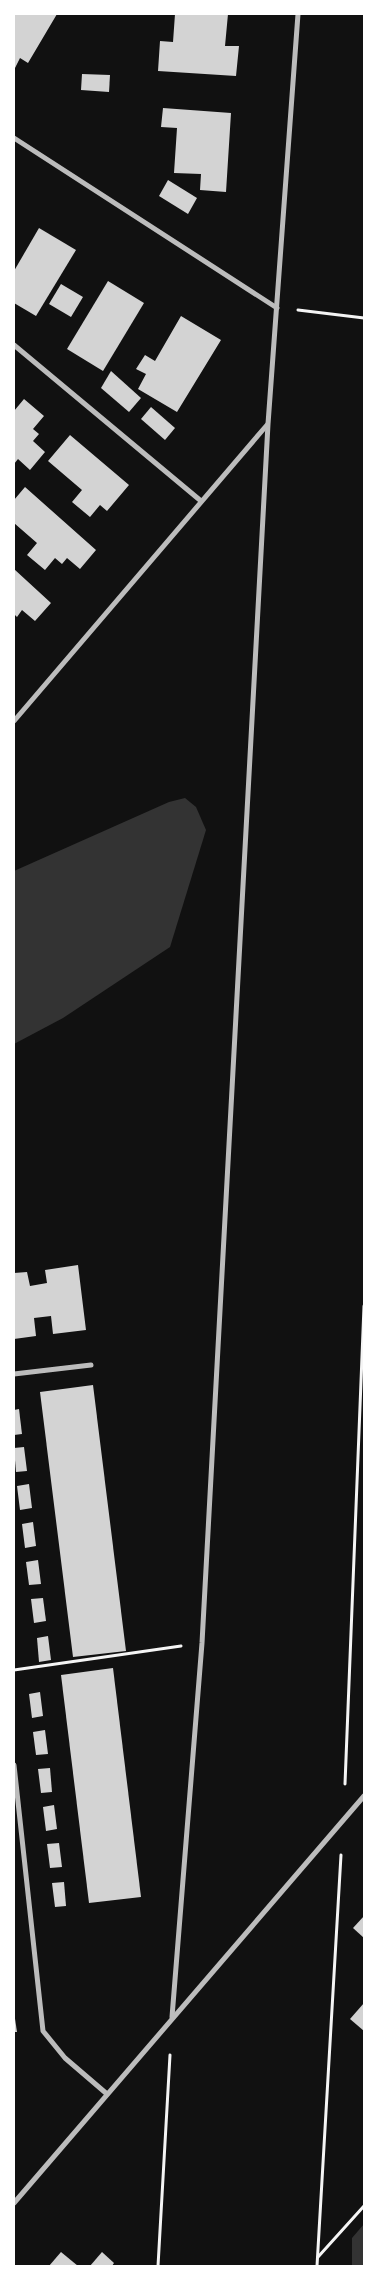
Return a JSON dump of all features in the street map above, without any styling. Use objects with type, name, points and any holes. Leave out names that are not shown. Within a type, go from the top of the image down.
[{"type":"street","points":[[172,2017],[202,1642],[268,424],[298,14]]},
{"type":"street","points":[[14,138],[277,308]]},
{"type":"street","points":[[14,345],[201,501]]},
{"type":"street","points":[[14,721],[268,424]]},
{"type":"street","points":[[14,1374],[91,1365]]},
{"type":"street","points":[[14,1765],[43,2031],[65,2058],[107,2094]]},
{"type":"street","points":[[14,2203],[364,1796]]},
{"type":"path","points":[[277,308],[364,318]]},
{"type":"path","points":[[14,1670],[202,1642]]},
{"type":"path","points":[[158,2266],[172,2017]]},
{"type":"path","points":[[318,2258],[364,2206]]},
{"type":"shaded area","points":[[185,798],[196,807],[206,830],[170,947],[63,1018],[14,1044],[14,871],[169,802]]},
{"type":"shaded area","points":[[364,2224],[364,2266],[352,2266],[352,2238]]},
{"type":"building","points":[[14,14],[57,14],[28,63],[20,58],[14,70]]},
{"type":"building","points":[[175,14],[228,14],[225,46],[239,46],[236,76],[158,71],[160,41],[173,42]]},
{"type":"building","points":[[82,74],[110,75],[109,92],[81,90]]},
{"type":"building","points":[[163,108],[231,113],[226,192],[200,190],[201,174],[174,173],[177,128],[161,127]]},
{"type":"building","points":[[168,180],[197,198],[188,214],[159,196]]},
{"type":"building","points":[[39,228],[76,250],[36,316],[14,303],[14,271]]},
{"type":"building","points":[[108,281],[144,303],[103,371],[67,349]]},
{"type":"building","points":[[61,284],[83,297],[71,317],[49,304]]},
{"type":"building","points":[[181,316],[221,340],[177,412],[138,389],[146,374],[136,369],[145,355],[155,361]]},
{"type":"building","points":[[111,371],[141,398],[129,412],[101,388]]},
{"type":"building","points":[[24,399],[44,416],[33,429],[39,434],[33,441],[45,452],[30,470],[18,459],[14,464],[14,411]]},
{"type":"building","points":[[151,407],[175,428],[165,440],[141,419]]},
{"type":"building","points":[[70,435],[129,485],[107,511],[100,505],[90,517],[72,502],[82,490],[48,461]]},
{"type":"building","points":[[25,487],[96,550],[80,569],[67,558],[62,564],[55,558],[45,570],[27,555],[37,543],[14,523],[14,500]]},
{"type":"building","points":[[14,569],[51,603],[35,621],[22,610],[17,617],[14,614]]},
{"type":"building","points":[[78,1265],[86,1330],[53,1334],[51,1316],[34,1318],[36,1336],[14,1339],[14,1273],[27,1272],[30,1286],[47,1283],[45,1270]]},
{"type":"building","points":[[93,1385],[126,1651],[73,1657],[40,1392]]},
{"type":"building","points":[[19,1409],[22,1434],[14,1435],[14,1410]]},
{"type":"building","points":[[24,1447],[27,1471],[16,1472],[14,1448]]},
{"type":"building","points":[[29,1484],[32,1508],[20,1510],[17,1486]]},
{"type":"building","points":[[33,1522],[36,1546],[25,1548],[22,1524]]},
{"type":"building","points":[[38,1560],[41,1584],[29,1585],[26,1562]]},
{"type":"building","points":[[43,1598],[46,1621],[34,1623],[31,1599]]},
{"type":"building","points":[[48,1636],[51,1660],[39,1662],[37,1638]]},
{"type":"building","points":[[113,1668],[141,1897],[89,1903],[61,1675]]},
{"type":"building","points":[[40,1692],[43,1716],[32,1718],[29,1694]]},
{"type":"building","points":[[45,1730],[48,1754],[36,1755],[33,1732]]},
{"type":"building","points":[[50,1768],[52,1792],[41,1793],[38,1769]]},
{"type":"building","points":[[54,1805],[57,1829],[46,1831],[43,1807]]},
{"type":"building","points":[[59,1843],[62,1867],[50,1868],[47,1844]]},
{"type":"building","points":[[64,1882],[66,1906],[55,1907],[52,1883]]},
{"type":"building","points":[[364,1916],[364,1938],[353,1928]]},
{"type":"building","points":[[364,2003],[364,2031],[350,2019]]},
{"type":"building","points":[[14,2012],[17,2032],[14,2032]]},
{"type":"building","points":[[61,2252],[78,2266],[49,2266]]},
{"type":"building","points":[[102,2252],[114,2263],[112,2266],[90,2266]]}]
